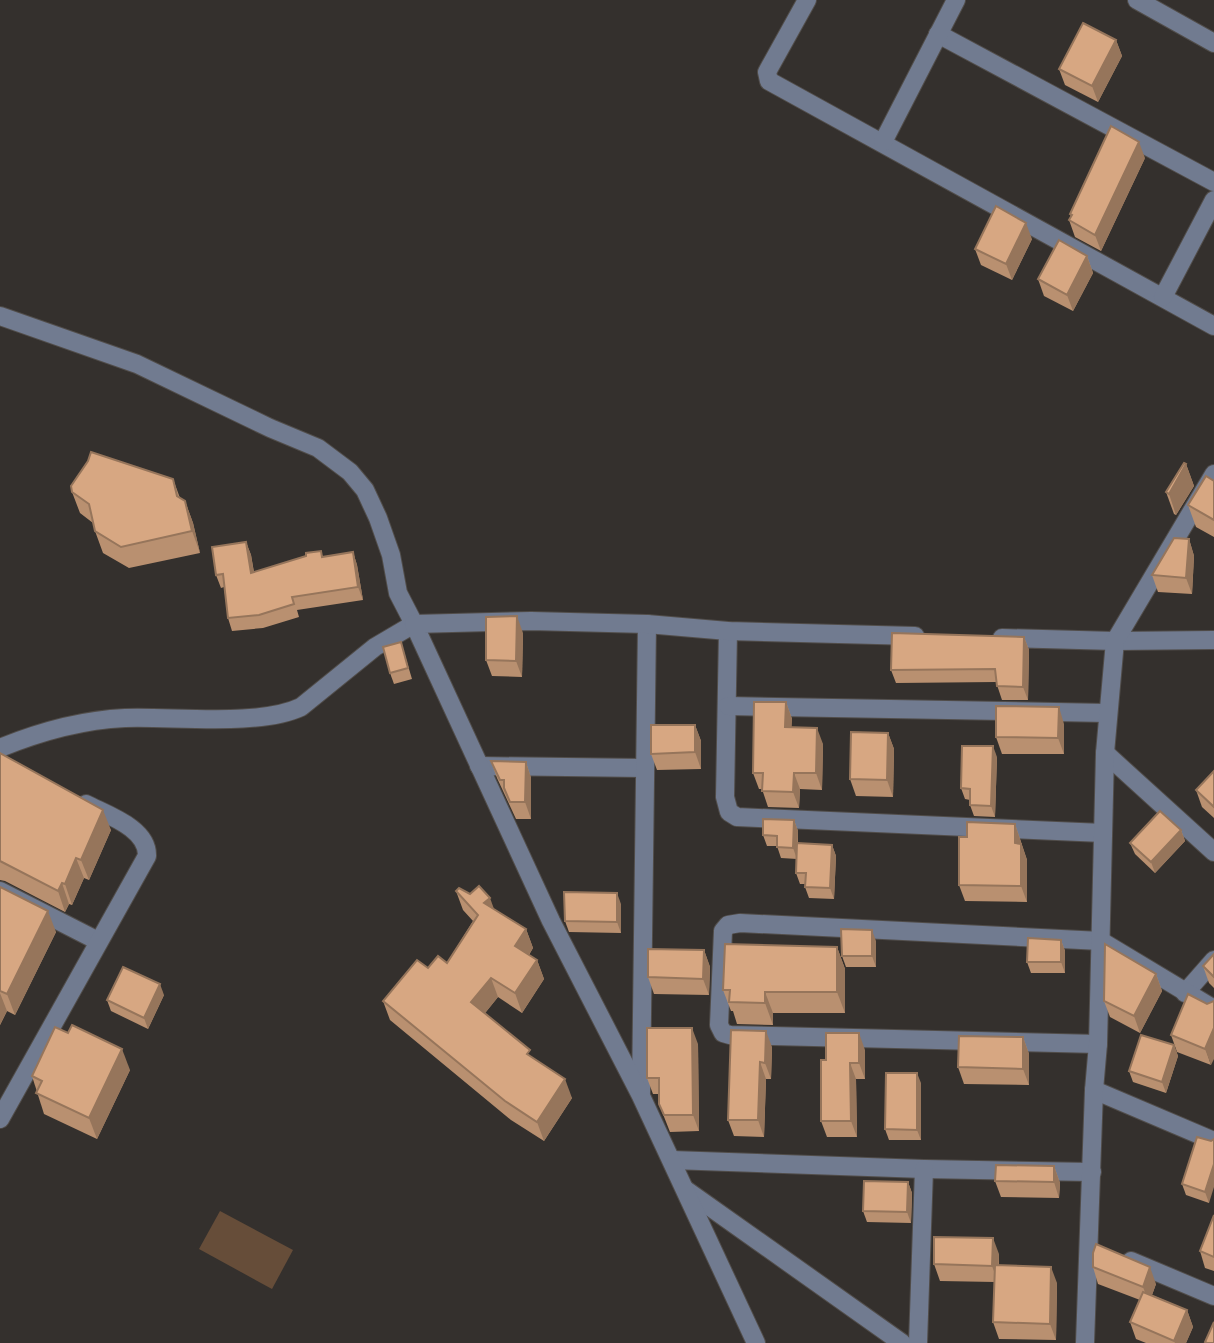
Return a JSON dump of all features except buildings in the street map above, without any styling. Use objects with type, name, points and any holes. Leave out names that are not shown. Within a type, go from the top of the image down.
[{"type":"street","points":[[807,0],[768,72],[769,81],[1214,326]]},
{"type":"street","points":[[883,142],[956,0]]},
{"type":"street","points":[[1138,0],[1214,43]]},
{"type":"street","points":[[938,34],[1214,182]]},
{"type":"street","points":[[1163,297],[1214,200]]},
{"type":"street","points":[[0,316],[137,364],[318,448],[350,472],[365,490],[379,518],[391,555],[398,593],[551,922],[641,1096],[756,1343]]},
{"type":"street","points":[[1085,1343],[1102,1248],[1092,1172],[1105,753],[1115,641],[1214,474]]},
{"type":"street","points":[[2,755],[20,740],[97,720],[261,716],[291,711],[301,707],[375,647],[414,624],[531,621],[647,624],[728,631],[935,636]]},
{"type":"street","points":[[641,1096],[647,624]]},
{"type":"street","points":[[728,631],[725,797],[729,812],[737,817],[1103,833]]},
{"type":"street","points":[[990,638],[1214,640]]},
{"type":"street","points":[[728,706],[1107,713]]},
{"type":"street","points":[[1105,753],[1214,852]]},
{"type":"street","points":[[479,766],[644,768]]},
{"type":"street","points":[[0,1119],[147,856],[147,848],[136,831],[66,792]]},
{"type":"street","points":[[0,891],[98,941]]},
{"type":"street","points":[[1098,1044],[730,1035],[723,1032],[719,1025],[723,932],[731,923],[1101,941],[1214,1009]]},
{"type":"street","points":[[1185,993],[1214,960]]},
{"type":"street","points":[[1094,1090],[1214,1141]]},
{"type":"street","points":[[671,1160],[1092,1172]]},
{"type":"street","points":[[918,1343],[924,1169]]},
{"type":"street","points":[[686,1190],[902,1343]]},
{"type":"street","points":[[1102,1248],[1214,1296]]},
{"type":"shaded area","points":[[220,1211],[293,1250],[272,1289],[199,1249]]}]
